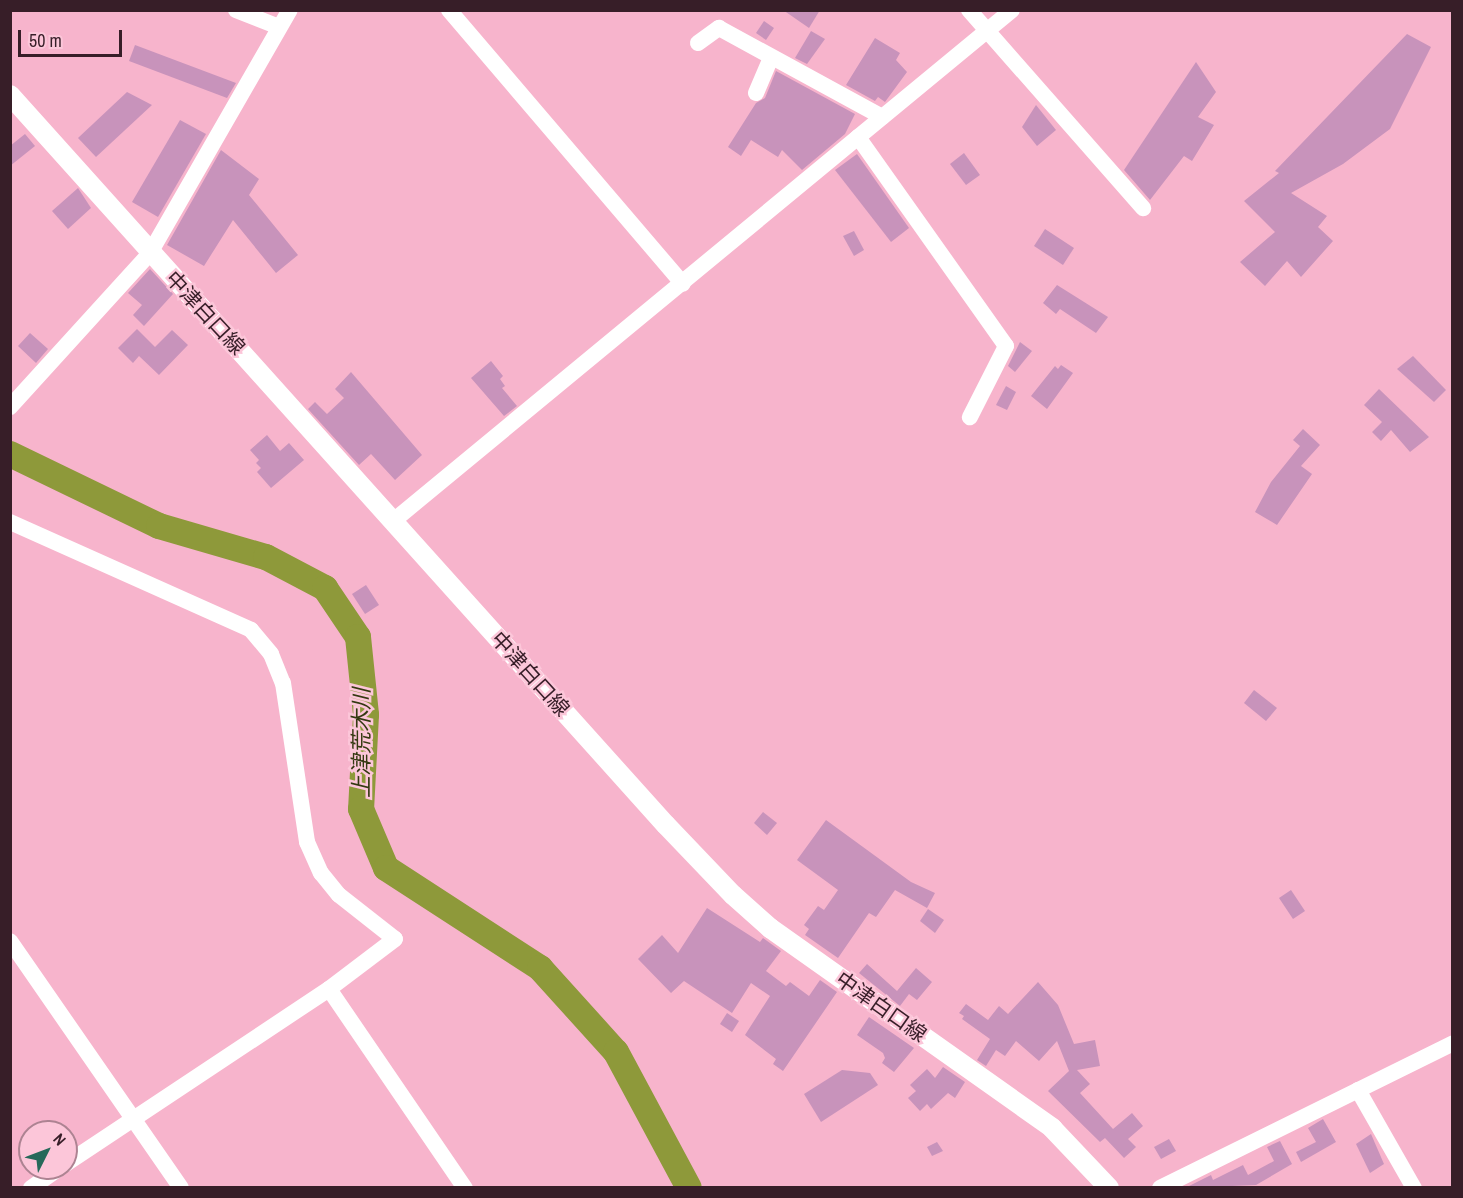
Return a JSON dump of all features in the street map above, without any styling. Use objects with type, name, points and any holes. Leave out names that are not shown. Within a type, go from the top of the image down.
[{"type":"main road","name":"中津白口線","points":[[10,95],[392,522],[733,895],[770,928],[1052,1128],[1109,1188]]},
{"type":"street","points":[[236,10],[279,27]]},
{"type":"street","points":[[10,407],[150,253],[290,10]]},
{"type":"street","points":[[449,10],[683,284]]},
{"type":"street","points":[[969,10],[1143,208]]},
{"type":"street","points":[[392,522],[683,284],[1011,10]]},
{"type":"street","points":[[698,43],[719,28],[882,117]]},
{"type":"street","points":[[756,93],[771,57]]},
{"type":"street","points":[[858,137],[1006,346],[970,417]]},
{"type":"street","points":[[10,522],[213,610],[251,630],[271,654],[289,714],[307,842],[321,873],[339,895],[395,939],[329,989],[78,1156]]},
{"type":"street","points":[[10,941],[181,1188]]},
{"type":"street","points":[[329,989],[465,1188]]},
{"type":"street","points":[[1160,1188],[1452,1044]]},
{"type":"street","points":[[1358,1090],[1414,1188]]},
{"type":"building","points":[[783,10],[820,10],[809,28]]},
{"type":"building","points":[[764,21],[774,28],[766,40],[756,33]]},
{"type":"building","points":[[811,31],[825,39],[807,64],[795,58]]},
{"type":"building","points":[[1407,34],[1431,47],[1390,129],[1343,164],[1291,193],[1327,216],[1318,227],[1333,241],[1301,277],[1287,261],[1265,286],[1240,262],[1275,232],[1244,201],[1279,173],[1275,171]]},
{"type":"building","points":[[875,38],[900,53],[896,60],[907,72],[885,102],[878,97],[875,101],[846,85]]},
{"type":"building","points":[[135,45],[236,83],[227,98],[129,61]]},
{"type":"building","points":[[1196,62],[1216,92],[1198,117],[1214,125],[1192,161],[1184,156],[1150,200],[1124,170]]},
{"type":"building","points":[[776,71],[855,114],[845,134],[802,170],[782,150],[778,157],[751,140],[741,156],[728,147],[756,103],[765,98]]},
{"type":"building","points":[[127,92],[152,105],[96,157],[78,138]]},
{"type":"building","points":[[1036,105],[1056,130],[1037,146],[1022,127]]},
{"type":"building","points":[[180,120],[206,134],[158,217],[132,202]]},
{"type":"building","points":[[25,134],[35,146],[10,166],[10,146]]},
{"type":"building","points":[[221,150],[259,179],[249,195],[298,255],[276,273],[233,220],[204,266],[167,245]]},
{"type":"building","points":[[964,153],[980,175],[966,185],[950,164]]},
{"type":"building","points":[[857,154],[909,228],[891,242],[835,170]]},
{"type":"building","points":[[78,188],[91,208],[68,229],[52,211]]},
{"type":"building","points":[[1045,229],[1074,248],[1063,265],[1034,246]]},
{"type":"building","points":[[854,231],[864,250],[854,256],[843,236]]},
{"type":"building","points":[[150,269],[173,294],[144,326],[133,315],[142,305],[128,293]]},
{"type":"building","points":[[1057,285],[1108,317],[1096,333],[1060,309],[1056,314],[1043,303]]},
{"type":"building","points":[[137,329],[155,347],[172,330],[188,345],[159,375],[139,356],[133,363],[118,348]]},
{"type":"building","points":[[30,333],[48,349],[36,363],[18,346]]},
{"type":"building","points":[[1020,342],[1032,351],[1015,372],[1008,366]]},
{"type":"building","points":[[1413,356],[1446,390],[1434,402],[1397,369]]},
{"type":"building","points":[[491,361],[503,376],[500,379],[505,386],[502,388],[517,406],[504,416],[471,378]]},
{"type":"building","points":[[1061,365],[1073,373],[1047,409],[1031,396],[1055,366],[1058,369]]},
{"type":"building","points":[[351,372],[422,455],[395,480],[371,454],[359,465],[308,409],[315,402],[327,414],[344,398],[335,389]]},
{"type":"building","points":[[1006,386],[1016,392],[1007,410],[996,405]]},
{"type":"building","points":[[1379,389],[1429,437],[1410,452],[1391,430],[1381,441],[1372,432],[1382,422],[1364,405]]},
{"type":"building","points":[[1303,429],[1320,445],[1301,466],[1312,474],[1277,525],[1255,512],[1271,482],[1300,446],[1293,440]]},
{"type":"building","points":[[267,435],[280,451],[289,443],[304,460],[271,488],[257,472],[261,468],[256,463],[259,460],[250,450]]},
{"type":"building","points":[[366,585],[379,605],[365,614],[352,594]]},
{"type":"building","points":[[1254,690],[1277,708],[1266,721],[1244,703]]},
{"type":"building","points":[[763,812],[777,823],[767,835],[754,823]]},
{"type":"building","points":[[826,820],[911,882],[935,893],[927,908],[895,890],[876,917],[869,913],[838,958],[805,935],[809,929],[804,925],[818,906],[824,910],[838,890],[797,860]]},
{"type":"building","points":[[1291,890],[1305,911],[1293,919],[1279,898]]},
{"type":"building","points":[[707,908],[760,942],[763,938],[781,951],[766,971],[786,986],[790,982],[809,996],[820,980],[837,992],[783,1071],[773,1064],[776,1059],[745,1035],[770,996],[751,983],[732,1013],[684,981],[671,993],[638,959],[662,935],[678,953]]},
{"type":"building","points":[[928,909],[944,920],[935,933],[920,921]]},
{"type":"building","points":[[867,964],[897,991],[916,968],[932,982],[917,1000],[909,994],[900,1006],[859,973]]},
{"type":"building","points":[[1038,982],[1058,1005],[1074,1044],[1095,1040],[1100,1066],[1077,1070],[1090,1084],[1080,1093],[1113,1129],[1132,1113],[1143,1126],[1128,1139],[1136,1147],[1124,1158],[1105,1138],[1100,1142],[1048,1091],[1069,1071],[1057,1041],[1039,1061],[1016,1041],[1005,1056],[996,1050],[986,1066],[977,1060],[990,1039],[962,1019],[964,1016],[959,1013],[966,1004],[988,1020],[999,1006],[1008,1014]]},
{"type":"building","points":[[727,1013],[739,1021],[732,1032],[720,1024]]},
{"type":"building","points":[[869,1017],[914,1048],[894,1072],[882,1063],[885,1058],[883,1053],[857,1035]]},
{"type":"building","points":[[943,1067],[965,1082],[955,1098],[948,1093],[931,1109],[927,1104],[920,1111],[908,1098],[916,1091],[910,1085],[927,1069],[935,1078]]},
{"type":"building","points":[[842,1070],[870,1073],[878,1085],[821,1122],[804,1094]]},
{"type":"building","points":[[1323,1119],[1336,1142],[1301,1162],[1296,1152],[1316,1142],[1308,1128]]},
{"type":"building","points":[[1371,1134],[1384,1164],[1370,1173],[1356,1144]]},
{"type":"building","points":[[1169,1139],[1176,1151],[1161,1159],[1154,1147]]},
{"type":"building","points":[[1280,1141],[1292,1164],[1256,1185],[1185,1188],[1211,1175],[1213,1180],[1243,1165],[1248,1175],[1274,1161],[1267,1147]]},
{"type":"building","points":[[937,1142],[943,1151],[932,1156],[927,1147]]},
{"type":"waterway","name":"上津荒木川","points":[[10,454],[159,526],[266,557],[325,588],[358,637],[366,715],[361,809],[386,868],[540,968],[616,1052],[689,1188]]}]
